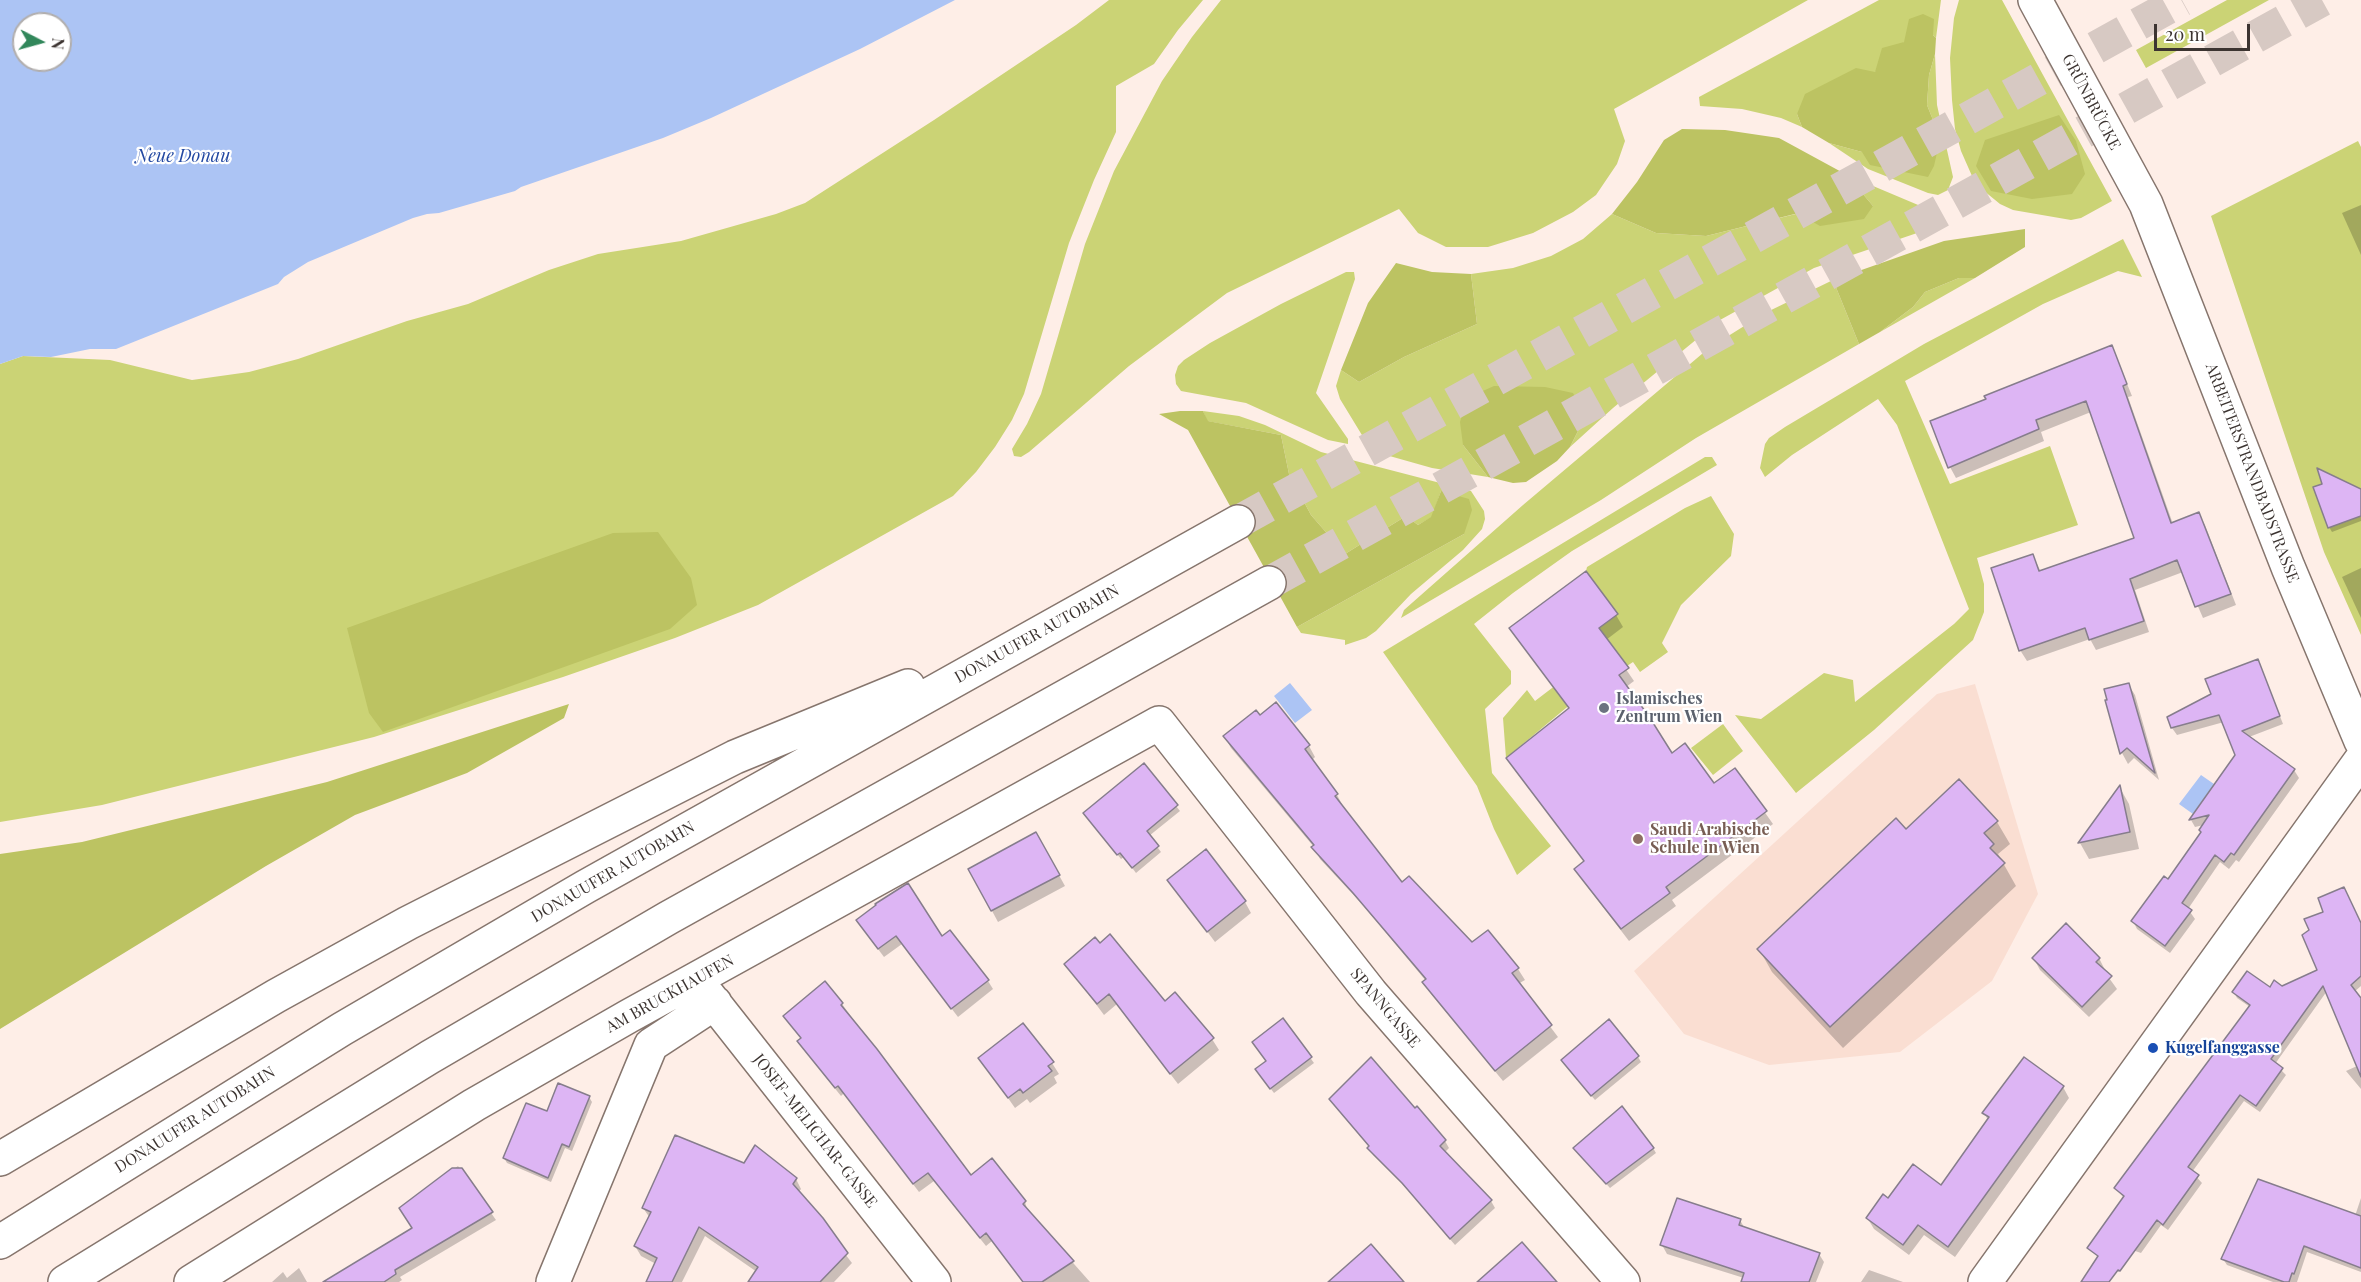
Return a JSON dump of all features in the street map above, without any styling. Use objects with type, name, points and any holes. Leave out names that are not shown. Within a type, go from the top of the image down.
[{"type":"main road","name":"GRÜNBRÜCKE","points":[[2036,0],[2146,204]]},
{"type":"main road","name":"ARBEITERSTRANDBADSTRASSE","points":[[2146,204],[2288,567],[2361,741]]},
{"type":"main road","name":"DONAUUFER AUTOBAHN","points":[[0,1242],[342,1029],[585,887],[1238,522]]},
{"type":"main road","points":[[65,1282],[399,1075],[668,918],[1269,583]]},
{"type":"main road","points":[[0,1159],[276,996],[408,923],[735,757],[1043,631]]},
{"type":"main road","name":"AM BRUCKHAUFEN","points":[[190,1282],[474,1105],[629,1016],[705,992],[1159,723]]},
{"type":"main road","name":"SPANNGASSE","points":[[1159,723],[1371,993],[1623,1282]]},
{"type":"main road","points":[[1985,1282],[2361,760]]},
{"type":"main road","points":[[553,1282],[651,1045],[705,992]]},
{"type":"main road","name":"JOSEF-MELICHAR-GASSE","points":[[705,992],[934,1282]]},
{"type":"main road","points":[[629,1016],[651,1045]]},
{"type":"shaded area","points":[[1975,684],[2038,894],[1992,981],[1900,1052],[1769,1065],[1684,1034],[1634,971],[1937,694]]},
{"type":"green space","points":[[1109,0],[1203,0],[1154,64],[1116,86],[1116,132],[1069,243],[1024,394],[1012,420],[995,447],[976,472],[953,496],[758,605],[675,638],[563,677],[374,737],[102,805],[0,822],[0,364],[23,356],[110,360],[192,380],[249,372],[298,359],[407,321],[468,304],[549,270],[598,254],[681,241],[776,214],[805,203],[934,120],[1076,25]]},
{"type":"green space","points":[[1221,0],[1808,0],[1614,109],[1625,141],[1617,164],[1596,195],[1573,212],[1533,233],[1488,247],[1446,247],[1418,233],[1399,209],[1227,293],[1129,366],[1029,452],[1021,457],[1014,456],[1012,449],[1041,394],[1085,244],[1114,171],[1162,81]]},
{"type":"green space","points":[[1879,0],[1941,0],[1936,38],[1933,35],[1904,42],[1875,72],[1797,114],[1802,127],[1781,118],[1742,109],[1700,106],[1699,97]]},
{"type":"green space","points":[[1959,0],[2002,0],[2112,201],[2081,218],[2071,220],[2013,210],[2000,204],[1978,186],[1961,151],[1955,129],[1952,100],[1950,58],[1954,18]]},
{"type":"green space","points":[[2227,0],[2269,0],[2146,68],[2136,50]]},
{"type":"green space","points":[[1923,14],[1934,19],[1933,35],[1936,38],[1935,54],[1929,75],[1927,105],[1935,125],[1931,135],[1939,144],[1934,166],[1928,177],[1870,165],[1862,152],[1829,143],[1802,127],[1797,114],[1805,94],[1856,68],[1875,72],[1882,48],[1904,42],[1909,19]]},
{"type":"green space","points":[[1935,54],[1937,105],[1953,177],[1948,190],[1938,195],[1868,169],[1829,143],[1862,152],[1930,135],[1935,125],[1927,105],[1929,75]]},
{"type":"green space","points":[[2059,115],[2076,141],[2085,174],[2072,194],[2032,199],[1991,191],[1976,166],[1985,140]]},
{"type":"green space","points":[[1682,129],[1725,130],[1779,138],[1847,175],[1873,206],[1864,219],[1820,226],[1813,222],[1811,210],[1706,236],[1656,233],[1612,214],[1637,182],[1664,140]]},
{"type":"green space","points":[[2358,141],[2361,147],[2361,635],[2324,552],[2211,216]]},
{"type":"green space","points":[[1847,175],[1930,210],[1936,216],[1934,222],[1926,230],[1814,268],[1720,320],[1613,408],[1570,447],[1580,427],[1463,445],[1488,477],[1432,468],[1386,455],[1368,445],[1340,399],[1336,386],[1341,370],[1359,382],[1404,357],[1477,324],[1471,274],[1513,268],[1551,256],[1583,239],[1612,214],[1656,233],[1706,236],[1812,210],[1873,206]]},
{"type":"green space","points":[[2025,229],[2025,247],[1975,278],[1959,278],[1925,292],[1913,307],[1880,332],[1859,344],[1833,280],[1944,241]]},
{"type":"green space","points":[[2123,239],[2142,277],[2118,271],[2043,304],[1905,381],[1950,484],[2050,446],[2078,525],[1977,558],[1984,584],[1984,612],[1973,640],[1874,730],[1796,793],[1735,715],[1761,719],[1824,673],[1853,680],[1855,702],[1954,624],[1969,609],[1897,425],[1878,399],[1792,455],[1765,477],[1760,468],[1765,444],[1769,438],[1785,427],[1924,344]]},
{"type":"green space","points":[[1396,263],[1432,272],[1471,274],[1477,324],[1404,357],[1359,382],[1341,370],[1368,303]]},
{"type":"green space","points":[[1346,272],[1354,272],[1355,279],[1316,393],[1348,439],[1348,444],[1328,440],[1246,403],[1181,391],[1176,384],[1175,375],[1178,366],[1184,360],[1281,304]]},
{"type":"green space","points":[[1959,278],[1975,278],[1880,332],[1913,307],[1925,292]]},
{"type":"green space","points":[[1833,280],[1859,344],[1696,438],[1601,500],[1401,618],[1404,610],[1523,505],[1709,348],[1765,313]]},
{"type":"green space","points":[[1494,386],[1545,387],[1573,393],[1582,410],[1580,427],[1570,447],[1557,461],[1526,482],[1513,483],[1488,477],[1463,445],[1460,422],[1467,398]]},
{"type":"green space","points":[[1203,411],[1239,416],[1265,425],[1321,452],[1471,491],[1484,511],[1485,519],[1482,529],[1463,550],[1411,594],[1376,631],[1366,638],[1345,645],[1345,640],[1301,633],[1297,627],[1464,534],[1441,491],[1432,517],[1418,525],[1406,516],[1345,554],[1311,515],[1289,474],[1281,435],[1207,421]]},
{"type":"green space","points":[[1203,411],[1208,421],[1281,435],[1289,474],[1311,515],[1345,554],[1406,516],[1418,525],[1431,517],[1441,491],[1469,499],[1472,510],[1464,534],[1297,627],[1188,430],[1159,414]]},
{"type":"green space","points":[[1705,457],[1712,457],[1717,465],[1572,551],[1474,624],[1511,671],[1511,684],[1485,709],[1492,773],[1551,846],[1517,875],[1494,829],[1477,786],[1383,652]]},
{"type":"green space","points":[[1711,496],[1734,534],[1731,556],[1681,605],[1662,643],[1668,652],[1640,672],[1633,662],[1627,666],[1599,628],[1617,614],[1586,571],[1587,567],[1685,508]]},
{"type":"green space","points":[[658,532],[691,578],[697,605],[670,629],[383,732],[369,713],[347,628],[613,533]]},
{"type":"green space","points":[[1569,675],[1572,703],[1506,758],[1503,718],[1527,690],[1535,701]]},
{"type":"green space","points":[[569,704],[564,718],[467,773],[355,815],[266,866],[0,1029],[0,854],[82,842],[327,782]]},
{"type":"green space","points":[[1723,724],[1743,751],[1713,775],[1691,748]]},
{"type":"water","name":"Neue Donau","points":[[0,0],[955,0],[860,49],[663,138],[515,191],[439,213],[413,218],[308,262],[284,277],[278,284],[116,349],[90,349],[51,357],[23,356],[0,364]]},
{"type":"water","points":[[1290,683],[1312,710],[1295,723],[1274,696]]},
{"type":"water","points":[[2201,775],[2214,784],[2193,814],[2179,804]]},
{"type":"building","points":[[2112,345],[2127,384],[2123,386],[2171,523],[2199,512],[2231,594],[2195,607],[2177,560],[2130,579],[2144,621],[2089,640],[2085,628],[2019,651],[1991,568],[2033,554],[2039,571],[2134,538],[2086,401],[2036,420],[2039,429],[1948,468],[1930,421],[1986,399],[1984,396]]},
{"type":"building","points":[[2317,468],[2361,489],[2361,516],[2328,528],[2313,487],[2322,484]]},
{"type":"building","name":"Islamisches Zentrum Wien","points":[[1586,571],[1618,614],[1599,628],[1629,668],[1619,675],[1672,753],[1685,743],[1714,783],[1735,768],[1767,811],[1666,887],[1670,893],[1621,929],[1574,869],[1584,861],[1506,758],[1569,708],[1509,628]]},
{"type":"building","points":[[2258,659],[2280,716],[2242,731],[2295,769],[2234,855],[2231,853],[2224,862],[2215,855],[2182,903],[2192,910],[2165,946],[2131,921],[2164,876],[2168,879],[2201,832],[2199,830],[2209,815],[2189,820],[2235,755],[2219,715],[2171,728],[2167,717],[2211,694],[2205,679]]},
{"type":"building","points":[[2129,683],[2155,773],[2127,748],[2120,754],[2104,689]]},
{"type":"building","points":[[1276,702],[1310,745],[1305,749],[1338,794],[1335,796],[1402,882],[1409,876],[1472,942],[1488,930],[1519,968],[1512,973],[1552,1025],[1495,1071],[1422,982],[1426,979],[1311,847],[1314,845],[1223,736],[1256,710],[1260,715]]},
{"type":"building","points":[[1144,763],[1178,805],[1147,831],[1159,846],[1132,868],[1120,853],[1117,855],[1083,813]]},
{"type":"building","points":[[1959,779],[1998,821],[1984,833],[1994,844],[1990,848],[2005,863],[1830,1027],[1757,949],[1896,818],[1906,829]]},
{"type":"building","points":[[2120,785],[2130,832],[2078,843]]},
{"type":"building","points":[[1036,832],[1060,875],[991,911],[968,869]]},
{"type":"building","points":[[1206,849],[1246,901],[1207,932],[1167,880]]},
{"type":"building","points":[[908,883],[942,936],[950,930],[989,980],[951,1009],[896,936],[878,949],[856,920],[875,904]]},
{"type":"building","points":[[2344,887],[2361,923],[2361,976],[2351,985],[2361,998],[2361,1077],[2323,986],[2271,1059],[2283,1068],[2256,1106],[2240,1095],[2188,1167],[2199,1175],[2163,1225],[2157,1220],[2120,1271],[2118,1270],[2109,1282],[2081,1282],[2098,1256],[2087,1248],[2124,1196],[2114,1188],[2250,1005],[2232,992],[2247,971],[2270,987],[2274,980],[2282,986],[2317,970],[2302,935],[2309,930],[2304,919],[2323,912],[2318,898]]},
{"type":"building","points":[[2066,923],[2100,958],[2096,962],[2112,976],[2082,1007],[2032,958]]},
{"type":"building","points":[[1110,934],[1165,1001],[1175,992],[1214,1038],[1170,1074],[1109,994],[1097,1004],[1064,964],[1095,937],[1100,943]]},
{"type":"building","points":[[825,981],[971,1175],[992,1158],[1026,1201],[1023,1204],[1074,1261],[1042,1282],[1023,1282],[986,1233],[980,1238],[928,1173],[913,1184],[838,1086],[835,1088],[797,1041],[801,1038],[783,1016]]},
{"type":"building","points":[[1283,1018],[1312,1057],[1270,1089],[1255,1069],[1266,1061],[1252,1042]]},
{"type":"building","points":[[1609,1019],[1639,1056],[1591,1096],[1561,1060]]},
{"type":"building","points":[[1023,1023],[1054,1062],[1048,1066],[1052,1071],[1023,1093],[1020,1089],[1008,1098],[978,1058]]},
{"type":"building","points":[[1371,1057],[1446,1140],[1440,1146],[1492,1200],[1450,1239],[1402,1183],[1367,1148],[1369,1146],[1329,1099]]},
{"type":"building","points":[[2024,1057],[2064,1086],[1948,1247],[1918,1225],[1903,1245],[1866,1218],[1883,1194],[1888,1198],[1913,1164],[1941,1185],[1989,1117],[1982,1113]]},
{"type":"building","points":[[558,1083],[590,1096],[569,1147],[562,1144],[548,1178],[503,1158],[526,1103],[547,1111]]},
{"type":"building","points":[[1622,1106],[1654,1148],[1606,1184],[1573,1148]]},
{"type":"building","points":[[675,1135],[744,1163],[755,1145],[797,1178],[793,1184],[823,1218],[848,1253],[820,1282],[748,1282],[758,1267],[699,1227],[672,1282],[646,1282],[657,1258],[634,1246],[651,1212],[642,1208]]},
{"type":"building","points":[[452,1168],[462,1168],[493,1212],[395,1270],[396,1274],[384,1282],[323,1282],[412,1228],[399,1208]]},
{"type":"building","points":[[2258,1179],[2361,1216],[2361,1268],[2304,1246],[2294,1274],[2292,1273],[2289,1282],[2284,1282],[2221,1259]]},
{"type":"building","points":[[1677,1198],[1741,1219],[1739,1225],[1820,1253],[1809,1282],[1741,1282],[1744,1273],[1660,1245]]},
{"type":"building","points":[[1522,1242],[1557,1282],[1477,1282]]},
{"type":"building","points":[[1371,1244],[1404,1282],[1328,1282]]},
{"type":"tunnel","points":[[1238,522],[2182,0]]},
{"type":"tunnel","points":[[1269,583],[2322,0]]},
{"type":"place","name":"Islamisches Zentrum Wien","points":[[1604,708]]},
{"type":"place","name":"Saudi Arabische Schule in Wien","points":[[1638,839]]},
{"type":"place","name":"Kugelfanggasse","points":[[2153,1048]]}]
